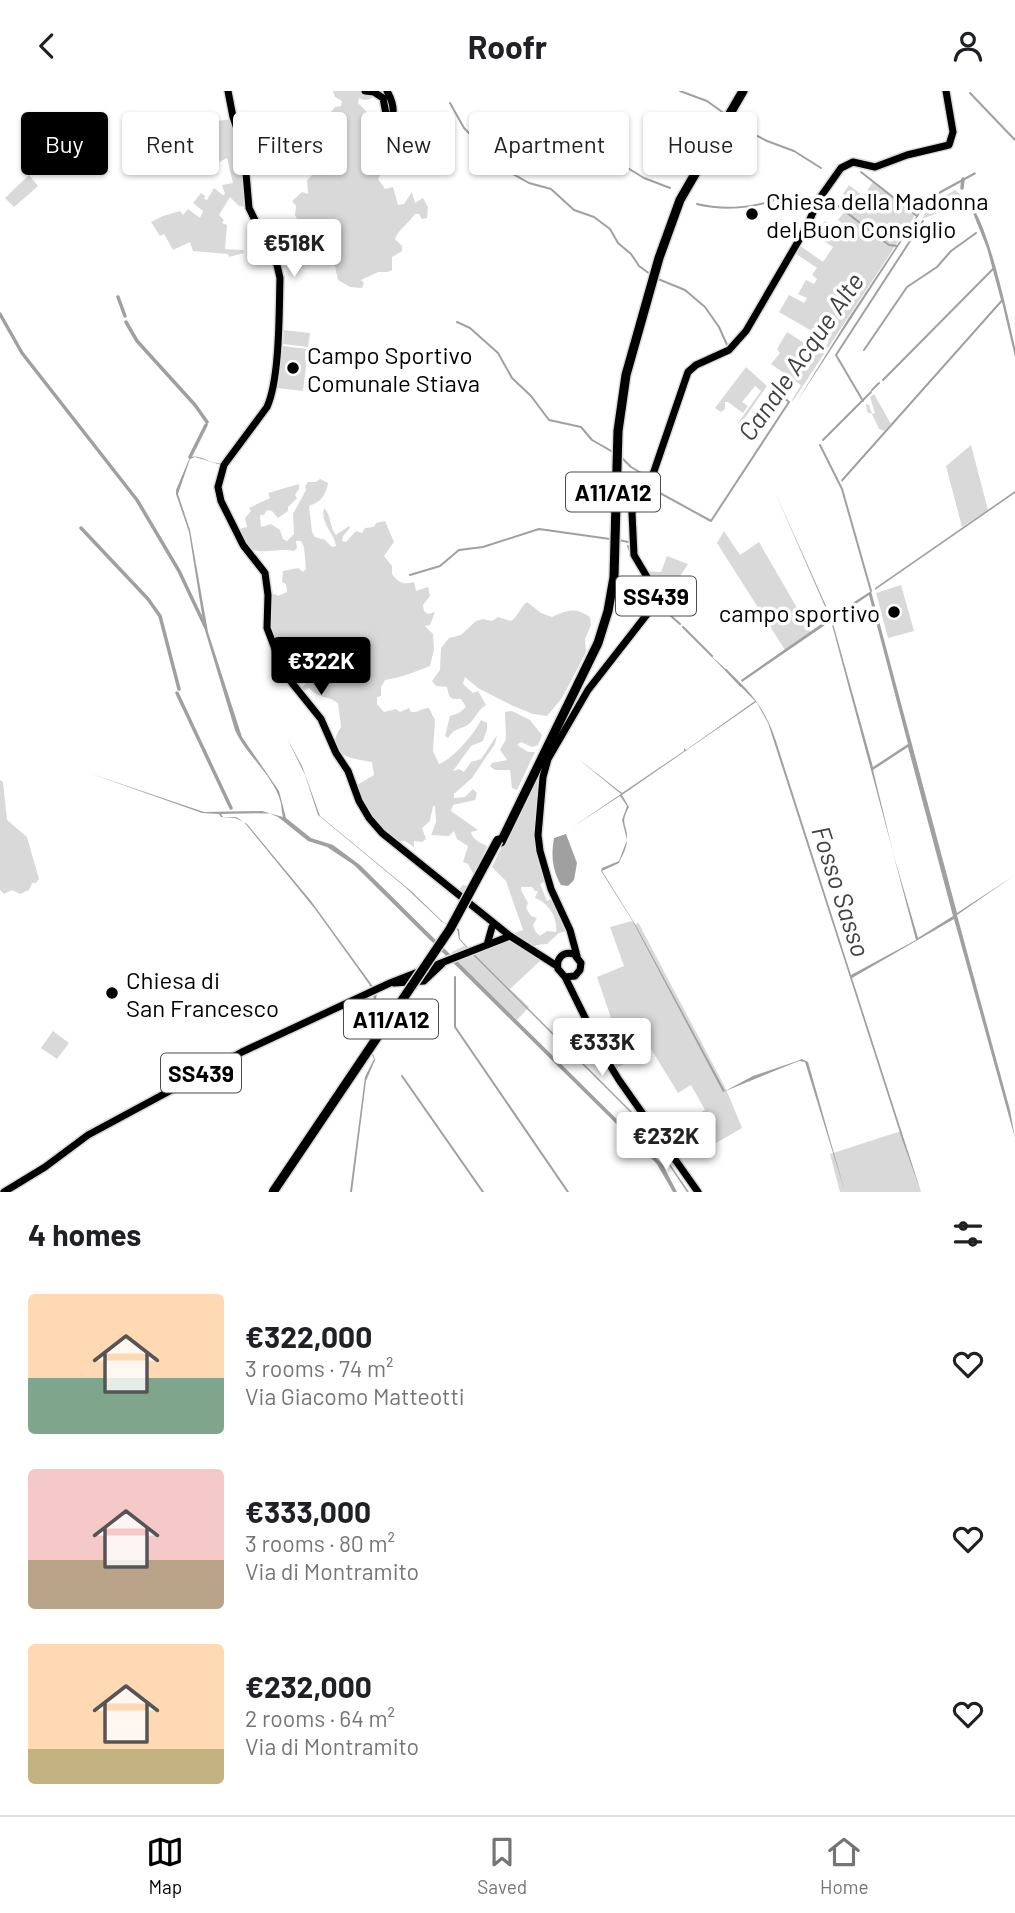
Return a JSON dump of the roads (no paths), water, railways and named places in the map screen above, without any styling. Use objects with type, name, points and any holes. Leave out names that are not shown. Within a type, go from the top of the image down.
[{"type":"highway","name":"A11/A12","points":[[276,1192],[450,929],[499,841],[591,653],[615,565],[621,391],[676,199],[741,91]]},
{"type":"main road","points":[[228,91],[244,150],[249,208],[277,265],[280,278],[271,396],[267,407],[223,465],[219,494],[243,545],[265,573],[268,595],[267,628],[282,667],[321,719],[369,818],[396,846],[494,925],[557,966],[603,1054],[698,1192]]},
{"type":"main road","points":[[365,91],[374,92],[383,98],[387,119],[381,129],[383,133],[388,130],[394,112],[387,91]]},
{"type":"main road","name":"SS439","points":[[578,974],[581,963],[551,889],[539,846],[543,776],[548,759],[588,690],[655,604],[656,592],[634,555],[632,513],[635,503],[652,478],[688,372],[696,365],[726,352],[746,331],[806,228],[819,199],[841,168],[853,162],[875,167],[907,155],[949,145],[954,134],[946,91]]},
{"type":"main road","points":[[494,925],[495,936],[500,939]]},
{"type":"main road","points":[[487,945],[494,925]]},
{"type":"main road","name":"SS439","points":[[4,1192],[94,1131],[242,1052],[390,983],[424,981],[446,961],[510,936]]},
{"type":"main road","points":[[557,966],[569,947],[572,936]]},
{"type":"main road","points":[[535,952],[546,956],[571,953],[577,956]]},
{"type":"main road","points":[[565,977],[578,974],[576,986],[579,1004]]},
{"type":"waterway","points":[[680,91],[707,101],[722,112]]},
{"type":"waterway","points":[[970,93],[1015,140]]},
{"type":"waterway","points":[[450,103],[464,128],[504,169],[529,183],[551,189],[574,210],[594,217],[610,229],[618,243],[650,274]]},
{"type":"waterway","points":[[757,136],[794,151],[821,168]]},
{"type":"waterway","points":[[629,169],[670,188]]},
{"type":"waterway","points":[[861,172],[917,216]]},
{"type":"waterway","name":"Canale Acque Alte","points":[[962,188],[963,179]]},
{"type":"waterway","points":[[697,204],[741,207],[784,196]]},
{"type":"waterway","points":[[825,196],[889,245],[897,246]]},
{"type":"waterway","points":[[863,401],[836,355],[923,221]]},
{"type":"waterway","points":[[864,350],[907,287],[937,267],[951,251],[976,233]]},
{"type":"waterway","points":[[883,380],[993,269]]},
{"type":"waterway","points":[[658,279],[685,290],[705,307],[719,327],[728,347]]},
{"type":"waterway","points":[[118,297],[125,316]]},
{"type":"waterway","points":[[0,314],[22,353],[137,500],[179,571],[205,626]]},
{"type":"waterway","points":[[126,322],[137,341],[207,422]]},
{"type":"waterway","name":"Canale Acque Alte","points":[[457,322],[470,328],[498,353],[512,378],[531,396],[549,420],[581,427],[592,440],[613,452]]},
{"type":"waterway","points":[[872,390],[879,383]]},
{"type":"waterway","points":[[771,388],[789,402]]},
{"type":"waterway","points":[[823,440],[871,392]]},
{"type":"waterway","name":"Canale Acque Alte","points":[[649,487],[711,521],[789,402]]},
{"type":"waterway","points":[[190,457],[206,425]]},
{"type":"waterway","points":[[820,445],[842,489],[871,591]]},
{"type":"waterway","name":"Canale Acque Alte","points":[[621,457],[648,477],[647,479]]},
{"type":"waterway","points":[[81,528],[148,599],[160,616],[179,689]]},
{"type":"waterway","name":"Fosso Sasso","points":[[410,575],[440,566],[459,550],[483,547],[539,529],[610,539]]},
{"type":"waterway","name":"Fosso Sasso","points":[[619,540],[628,542]]},
{"type":"waterway","name":"Fosso Sasso","points":[[628,546],[631,554]]},
{"type":"waterway","name":"Fosso Sasso","points":[[657,603],[666,611]]},
{"type":"waterway","name":"Fosso Sasso","points":[[671,616],[680,624]]},
{"type":"waterway","name":"Fosso Sasso","points":[[683,627],[712,656]]},
{"type":"waterway","name":"Fosso Sasso","points":[[726,670],[741,686]]},
{"type":"waterway","points":[[177,693],[231,808]]},
{"type":"waterway","points":[[455,977],[455,1027],[568,1192]]},
{"type":"waterway","points":[[402,1076],[483,1192]]},
{"type":"place","name":"Chiesa della Madonna del Buon Consiglio","points":[[752,214]]},
{"type":"place","name":"Campo Sportivo Comunale Stiava","points":[[293,368]]},
{"type":"place","name":"campo sportivo","points":[[894,612]]},
{"type":"place","name":"Chiesa di San Francesco","points":[[112,993]]}]
